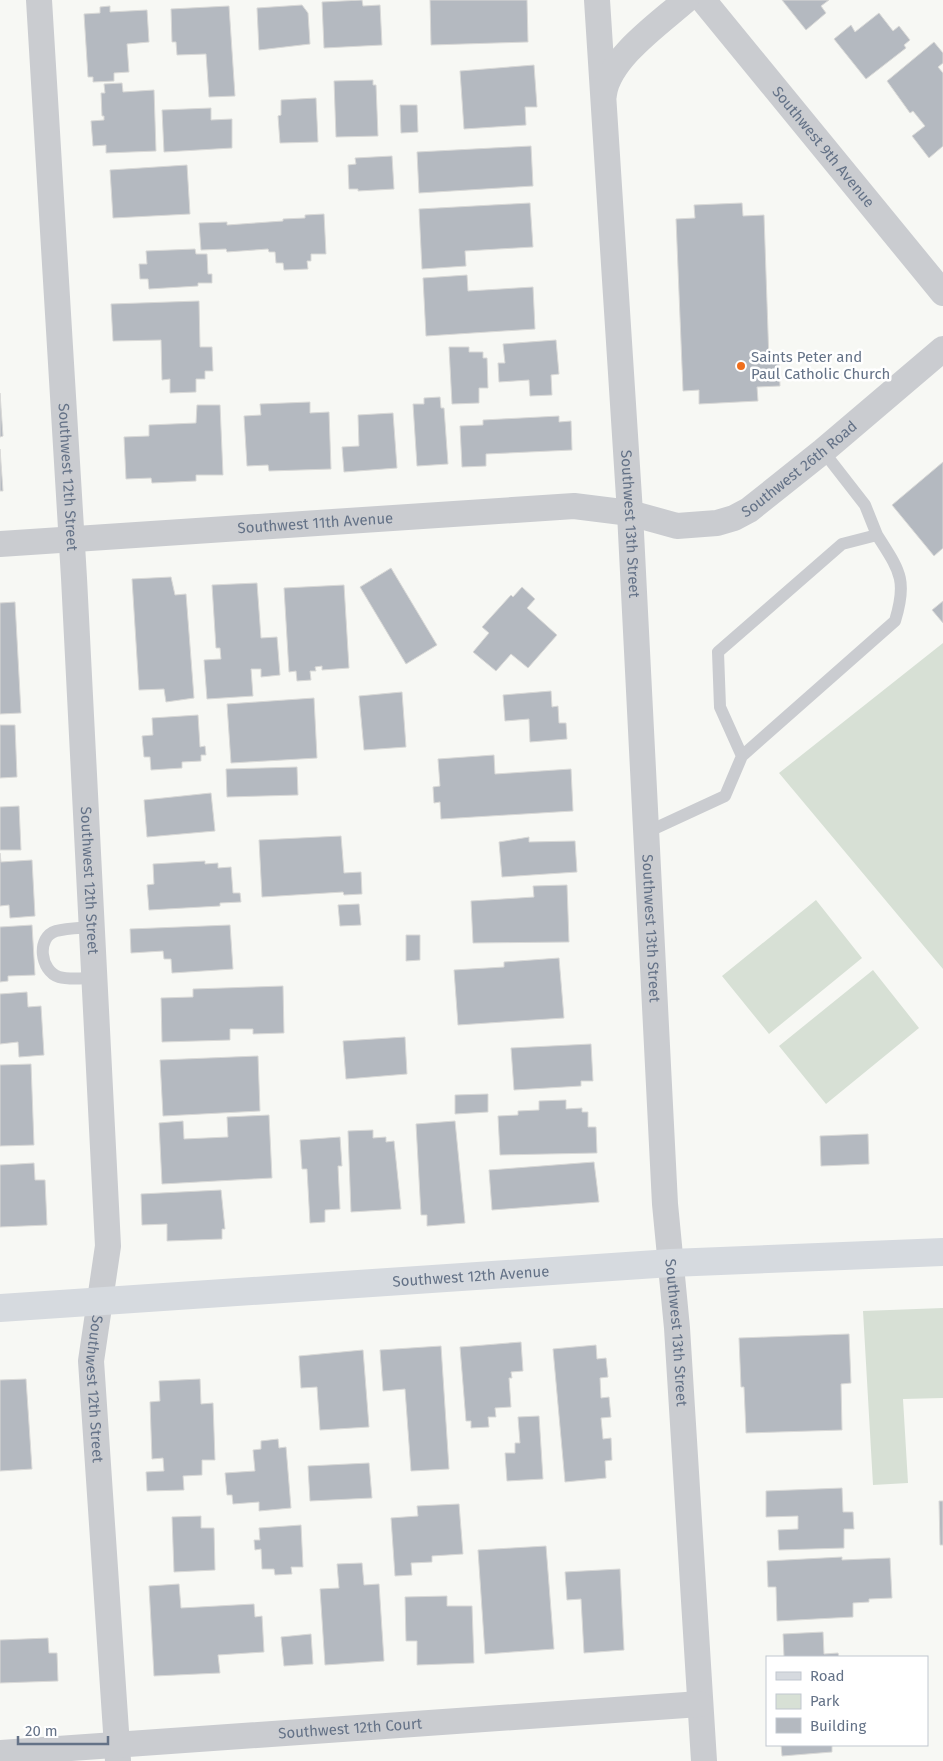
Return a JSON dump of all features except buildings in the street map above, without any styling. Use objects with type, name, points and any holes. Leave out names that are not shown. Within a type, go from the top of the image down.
[{"type":"main road","name":"Southwest 12th Avenue","points":[[0,1308],[671,1263],[943,1252]]},
{"type":"street","name":"Southwest 12th Street","points":[[39,0],[72,539],[108,1246],[91,1362],[118,1753]]},
{"type":"street","name":"Southwest 13th Street","points":[[597,0],[630,513],[665,1204],[678,1328],[704,1761]]},
{"type":"street","name":"Southwest 13th Street","points":[[604,95],[609,75],[621,60],[686,0]]},
{"type":"street","name":"Southwest 9th Avenue","points":[[704,0],[943,293]]},
{"type":"street","name":"Southwest 26th Road","points":[[630,513],[677,526],[717,524],[734,518],[749,510],[823,451],[943,349]]},
{"type":"street","name":"Southwest 11th Avenue","points":[[0,544],[574,506],[630,513]]},
{"type":"street","name":"Southwest 12th Court","points":[[0,1753],[118,1753],[700,1704]]},
{"type":"lane","points":[[645,833],[725,796],[742,756],[896,621],[903,597],[898,568],[877,535],[865,505],[823,451]]},
{"type":"lane","points":[[742,756],[720,707],[718,652],[842,544],[877,535]]},
{"type":"lane","points":[[92,927],[56,931],[47,936],[43,947],[44,961],[48,971],[59,977],[94,978]]},
{"type":"green space","points":[[943,643],[943,969],[779,773]]},
{"type":"green space","points":[[816,900],[862,958],[769,1034],[722,976]]},
{"type":"green space","points":[[873,970],[919,1028],[826,1104],[779,1046]]},
{"type":"green space","points":[[943,1308],[943,1398],[903,1399],[908,1483],[873,1485],[863,1311]]},
{"type":"place","name":"Saints Peter and Paul Catholic Church","points":[[741,366]]}]
